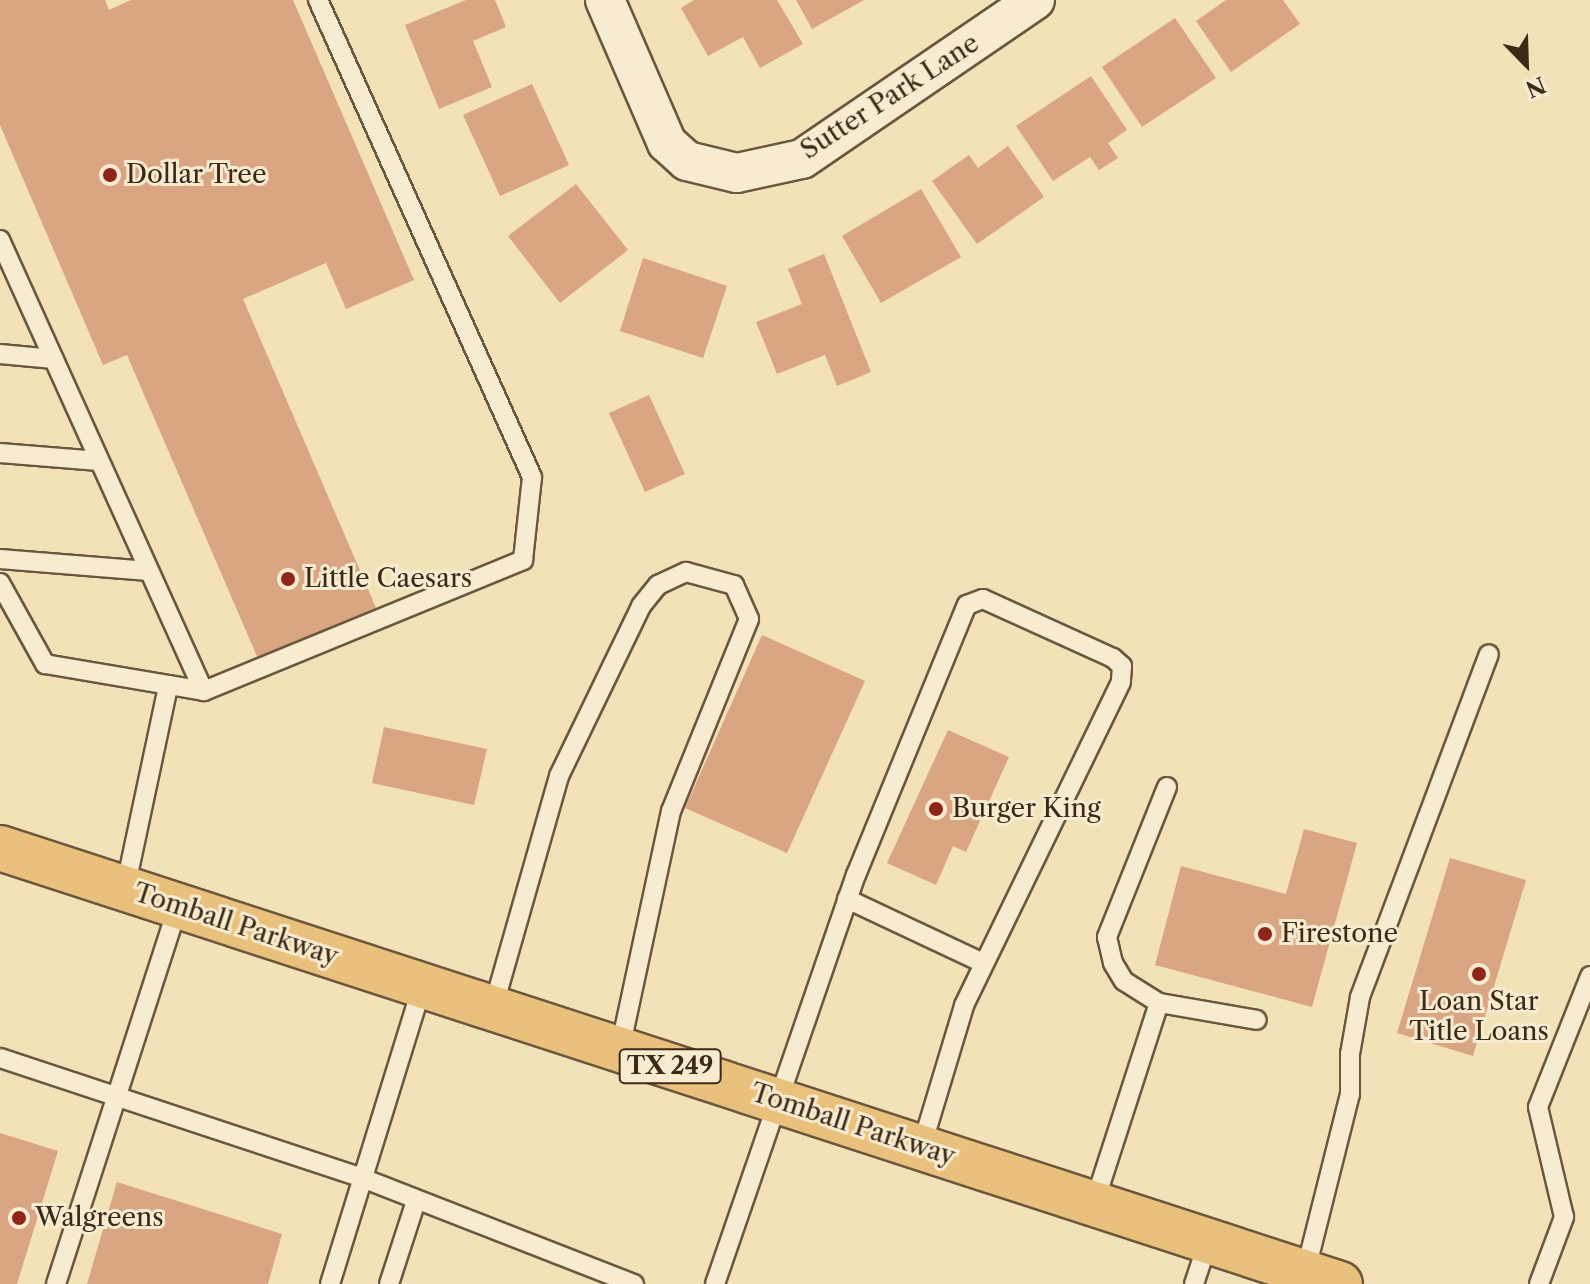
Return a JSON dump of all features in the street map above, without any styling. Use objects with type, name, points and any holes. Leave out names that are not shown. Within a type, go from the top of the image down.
[{"type":"main road","name":"Tomball Parkway","points":[[0,848],[1323,1278]]},
{"type":"street","name":"Sutter Park Lane","points":[[605,0],[667,143],[687,161],[737,173],[802,159],[1035,0]]},
{"type":"lane","points":[[0,583],[45,664],[204,691],[523,560],[532,477],[318,0]]},
{"type":"lane","points":[[2,251],[204,691]]},
{"type":"lane","points":[[0,354],[54,359]]},
{"type":"lane","points":[[0,453],[99,461]]},
{"type":"lane","points":[[0,559],[149,571]]},
{"type":"lane","points":[[493,1008],[559,776],[641,606],[658,585],[686,572],[734,585],[749,619],[671,811],[620,1050]]},
{"type":"lane","points":[[715,1284],[781,1102],[847,899],[967,605],[983,599],[1113,658],[1122,666],[1121,682],[964,1006],[921,1148]]},
{"type":"lane","points":[[1323,1278],[1350,1094],[1350,1054],[1360,997],[1489,654]]},
{"type":"lane","points":[[125,889],[168,686]]},
{"type":"lane","points":[[1167,787],[1107,937],[1113,963],[1124,981],[1159,1003],[1257,1020]]},
{"type":"lane","points":[[847,899],[983,963]]},
{"type":"lane","points":[[56,1284],[178,906]]},
{"type":"lane","points":[[1539,1284],[1564,1217],[1538,1107],[1590,976]]},
{"type":"lane","points":[[330,1284],[422,986]]},
{"type":"lane","points":[[1094,1204],[1159,1003]]},
{"type":"lane","points":[[0,1058],[362,1178],[634,1284]]},
{"type":"lane","points":[[389,1284],[416,1201]]},
{"type":"lane","points":[[1194,1284],[1208,1242]]},
{"type":"building","points":[[0,0],[105,0],[109,10],[131,0],[293,0],[414,280],[346,309],[326,263],[243,299],[377,610],[259,661],[127,355],[103,365],[0,125]]},
{"type":"building","points":[[466,0],[495,0],[506,27],[473,41],[492,87],[439,109],[405,25]]},
{"type":"building","points":[[694,0],[777,0],[803,44],[760,68],[743,37],[708,56],[681,8]]},
{"type":"building","points":[[796,0],[864,0],[812,29]]},
{"type":"building","points":[[1226,0],[1283,0],[1300,24],[1231,72],[1196,21]]},
{"type":"building","points":[[1175,18],[1216,78],[1142,127],[1102,67]]},
{"type":"building","points":[[1091,76],[1127,130],[1108,143],[1118,158],[1099,170],[1090,157],[1053,181],[1016,126]]},
{"type":"building","points":[[532,84],[569,165],[500,196],[463,115]]},
{"type":"building","points":[[1008,146],[1044,197],[977,244],[932,181],[969,155],[978,168]]},
{"type":"building","points":[[576,184],[628,250],[560,303],[508,236]]},
{"type":"building","points":[[921,189],[961,257],[881,303],[842,236]]},
{"type":"building","points":[[824,254],[871,372],[837,386],[825,355],[777,374],[756,322],[802,304],[788,269]]},
{"type":"building","points":[[643,258],[727,286],[703,358],[620,331]]},
{"type":"building","points":[[649,395],[685,474],[645,492],[609,413]]},
{"type":"building","points":[[762,635],[865,681],[787,853],[685,808]]},
{"type":"building","points":[[384,727],[487,749],[474,805],[372,783]]},
{"type":"building","points":[[948,730],[1009,757],[966,852],[953,846],[936,885],[887,863]]},
{"type":"building","points":[[1304,829],[1357,843],[1312,1007],[1155,965],[1181,866],[1286,894]]},
{"type":"building","points":[[1450,858],[1526,880],[1473,1056],[1397,1033]]},
{"type":"building","name":"Walgreens","points":[[0,1133],[58,1151],[17,1284],[0,1284]]},
{"type":"building","points":[[117,1182],[282,1234],[268,1284],[87,1284]]},
{"type":"place","name":"Dollar Tree","points":[[110,175]]},
{"type":"place","name":"Little Caesars","points":[[288,579]]},
{"type":"place","name":"Burger King","points":[[936,809]]},
{"type":"place","name":"Firestone","points":[[1265,934]]},
{"type":"place","name":"Loan Star Title Loans","points":[[1479,974]]},
{"type":"place","name":"Walgreens","points":[[19,1218]]}]
